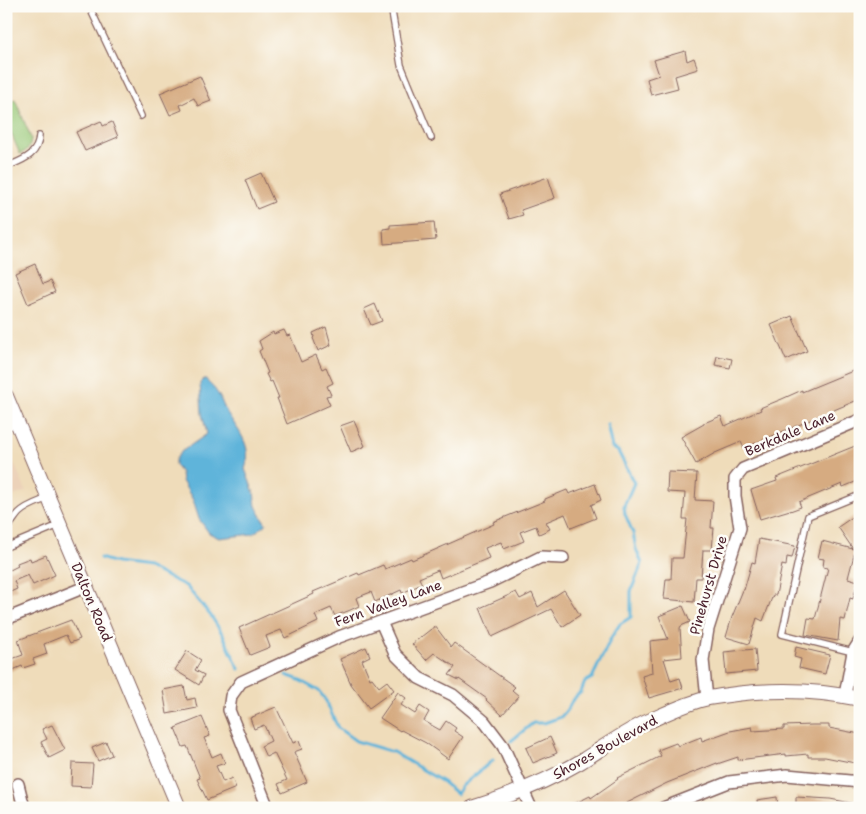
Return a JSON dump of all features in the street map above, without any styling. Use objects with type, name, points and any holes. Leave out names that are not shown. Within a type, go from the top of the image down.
[{"type":"street","name":"Dalton Road","points":[[6,396],[12,425],[48,498],[179,808]]},
{"type":"street","name":"Berkdale Lane","points":[[735,479],[744,469],[860,420]]},
{"type":"street","name":"Pinehurst Drive","points":[[707,698],[704,660],[708,629],[740,528],[735,496],[735,479]]},
{"type":"street","name":"Fern Valley Lane","points":[[268,808],[229,710],[230,696],[241,682],[339,637],[490,582],[541,557],[563,558]]},
{"type":"street","points":[[6,619],[85,587]]},
{"type":"street","points":[[381,622],[394,654],[419,678],[453,695],[484,720],[503,746],[531,808]]},
{"type":"street","points":[[845,695],[853,652],[860,641]]},
{"type":"street","name":"Shores Boulevard","points":[[472,808],[523,790],[580,762],[613,740],[648,721],[707,698],[778,690],[845,695],[860,699]]},
{"type":"street","points":[[663,808],[729,782],[787,775],[860,782]]},
{"type":"street","points":[[18,784],[24,808]]},
{"type":"lane","points":[[89,6],[141,116]]},
{"type":"lane","points":[[391,6],[401,65],[431,138]]},
{"type":"lane","points":[[6,167],[29,157],[36,151],[39,136]]},
{"type":"lane","points":[[853,652],[782,634],[808,516],[860,495]]},
{"type":"lane","points":[[6,528],[12,524],[23,510],[48,498]]},
{"type":"lane","points":[[6,548],[59,525]]},
{"type":"shaded area","points":[[6,445],[26,491],[6,499]]},
{"type":"green space","points":[[15,99],[31,138],[28,148],[20,154],[6,122],[6,103]]},
{"type":"water","points":[[204,379],[214,388],[246,444],[247,460],[245,469],[254,493],[256,506],[266,524],[253,534],[219,538],[209,533],[199,519],[193,500],[182,481],[181,473],[175,465],[175,460],[181,452],[207,434],[202,414],[200,383]]},
{"type":"building","points":[[685,51],[687,61],[694,58],[698,69],[675,76],[678,88],[651,95],[647,79],[659,75],[654,60]]},
{"type":"building","points":[[200,76],[211,101],[198,106],[194,98],[180,105],[182,110],[170,115],[160,93]]},
{"type":"building","points":[[101,121],[103,126],[112,122],[118,137],[85,151],[76,132]]},
{"type":"building","points":[[261,173],[274,202],[257,209],[245,180]]},
{"type":"building","points":[[548,177],[555,198],[521,210],[523,215],[509,219],[500,194]]},
{"type":"building","points":[[434,222],[436,240],[384,244],[383,229],[390,228],[390,225]]},
{"type":"building","points":[[35,264],[43,284],[50,281],[55,292],[28,304],[15,273]]},
{"type":"building","points":[[375,304],[382,321],[371,325],[364,309]]},
{"type":"building","points":[[792,316],[807,351],[786,360],[771,325]]},
{"type":"building","points":[[326,327],[331,345],[318,351],[313,333]]},
{"type":"building","points":[[284,330],[287,336],[290,335],[301,362],[316,355],[322,369],[326,367],[333,383],[327,386],[331,395],[326,396],[330,405],[287,424],[277,398],[279,398],[272,381],[270,382],[266,374],[268,373],[259,351],[262,349],[259,341],[273,332],[274,334]]},
{"type":"building","points":[[717,356],[732,359],[730,368],[715,365]]},
{"type":"building","points":[[860,368],[860,399],[744,448],[741,442],[715,453],[696,464],[681,437],[704,423],[721,416],[725,426],[761,410],[760,408]]},
{"type":"building","points":[[354,421],[365,446],[351,452],[340,426]]},
{"type":"building","points":[[860,444],[860,480],[843,487],[842,484],[799,502],[801,507],[760,519],[751,490],[777,481],[776,478]]},
{"type":"building","points":[[668,472],[697,473],[695,500],[713,501],[711,528],[714,528],[712,550],[703,550],[701,578],[696,578],[694,602],[664,599],[666,579],[671,579],[672,558],[683,558],[687,519],[683,519],[685,493],[667,492]]},
{"type":"building","points":[[595,484],[601,500],[591,505],[596,518],[571,528],[565,514],[546,522],[550,529],[539,534],[536,526],[520,532],[524,541],[504,549],[501,542],[485,548],[489,558],[441,578],[438,570],[419,578],[422,584],[402,593],[401,590],[375,602],[371,592],[356,598],[359,606],[335,616],[331,608],[315,615],[318,622],[285,638],[281,630],[266,636],[270,647],[250,655],[239,628],[314,594],[313,592],[358,573],[359,575],[383,565],[385,569],[411,558],[412,560],[494,524],[493,522],[545,501],[545,499],[567,490],[569,494]]},
{"type":"building","points":[[854,516],[860,524],[860,547],[855,551],[848,578],[858,581],[853,599],[850,598],[845,620],[840,619],[838,641],[805,635],[808,618],[815,619],[828,568],[823,567],[824,559],[818,558],[822,541],[853,549],[838,527]]},
{"type":"building","points":[[759,539],[795,546],[792,558],[787,557],[786,566],[782,565],[776,595],[773,595],[763,621],[757,618],[749,644],[726,637],[732,617],[744,590],[752,562],[755,563]]},
{"type":"building","points":[[46,555],[55,575],[33,585],[28,575],[14,581],[17,589],[6,594],[6,562],[10,570],[18,566],[17,563],[30,558],[31,561]]},
{"type":"building","points":[[564,590],[580,615],[562,627],[551,609],[492,637],[480,608],[516,592],[520,599],[532,593],[538,607]]},
{"type":"building","points":[[683,606],[690,622],[680,628],[682,657],[664,659],[671,681],[680,678],[683,688],[649,698],[642,676],[652,673],[650,641],[668,639],[659,616]]},
{"type":"building","points":[[71,620],[80,639],[70,643],[66,635],[44,644],[47,654],[33,659],[35,664],[23,668],[22,666],[6,673],[6,661],[23,655],[18,640]]},
{"type":"building","points":[[435,626],[451,647],[454,643],[515,687],[512,690],[519,696],[502,715],[487,699],[459,679],[449,675],[455,667],[434,653],[426,660],[412,644]]},
{"type":"building","points":[[366,647],[370,656],[362,660],[370,679],[372,678],[379,687],[387,681],[394,690],[369,708],[351,684],[340,659]]},
{"type":"building","points":[[796,647],[830,655],[825,674],[799,668],[801,659],[794,657]]},
{"type":"building","points":[[755,649],[757,671],[726,674],[724,652]]},
{"type":"building","points":[[187,651],[201,660],[195,670],[204,675],[199,685],[175,670]]},
{"type":"building","points":[[184,686],[187,700],[195,698],[197,708],[167,714],[163,690]]},
{"type":"building","points":[[398,692],[406,698],[401,705],[415,714],[420,706],[429,712],[424,721],[440,730],[446,721],[456,728],[454,731],[463,737],[448,759],[426,743],[400,731],[380,718]]},
{"type":"building","points":[[276,707],[293,743],[299,741],[302,749],[294,752],[307,782],[282,793],[278,784],[287,780],[274,753],[266,757],[261,746],[271,741],[264,725],[254,729],[250,718]]},
{"type":"building","points":[[202,717],[210,736],[204,738],[212,757],[221,753],[225,763],[216,766],[223,782],[232,778],[236,788],[207,800],[197,779],[200,778],[187,746],[183,747],[175,728]]},
{"type":"building","points":[[52,725],[65,750],[49,758],[41,742],[47,739],[42,729]]},
{"type":"building","points":[[829,725],[829,728],[860,734],[860,764],[825,757],[808,757],[808,754],[786,756],[786,754],[738,760],[738,757],[717,763],[667,783],[625,804],[628,808],[566,808],[590,796],[591,798],[617,778],[661,756],[658,750],[676,743],[678,746],[701,737],[702,741],[730,731],[752,727],[753,731],[784,729],[784,726]]},
{"type":"building","points":[[550,737],[557,753],[533,763],[526,748]]},
{"type":"building","points":[[106,742],[112,755],[98,761],[92,748]]},
{"type":"building","points":[[72,763],[93,764],[91,787],[71,786]]},
{"type":"building","points":[[777,797],[778,808],[758,808],[757,800]]},
{"type":"building","points":[[796,797],[830,799],[851,803],[851,808],[796,808]]},
{"type":"waterway","points":[[511,741],[533,723],[544,723],[561,717],[573,699],[581,692],[585,682],[592,678],[612,636],[620,624],[631,617],[631,591],[642,563],[636,549],[624,506],[634,483],[618,451],[612,448],[607,424]]},
{"type":"waterway","points":[[100,558],[116,563],[147,567],[186,586],[211,616],[223,635],[239,669]]},
{"type":"waterway","points":[[286,675],[319,691],[326,701],[338,728],[356,741],[393,752],[443,782],[457,794],[462,786],[493,760]]}]
